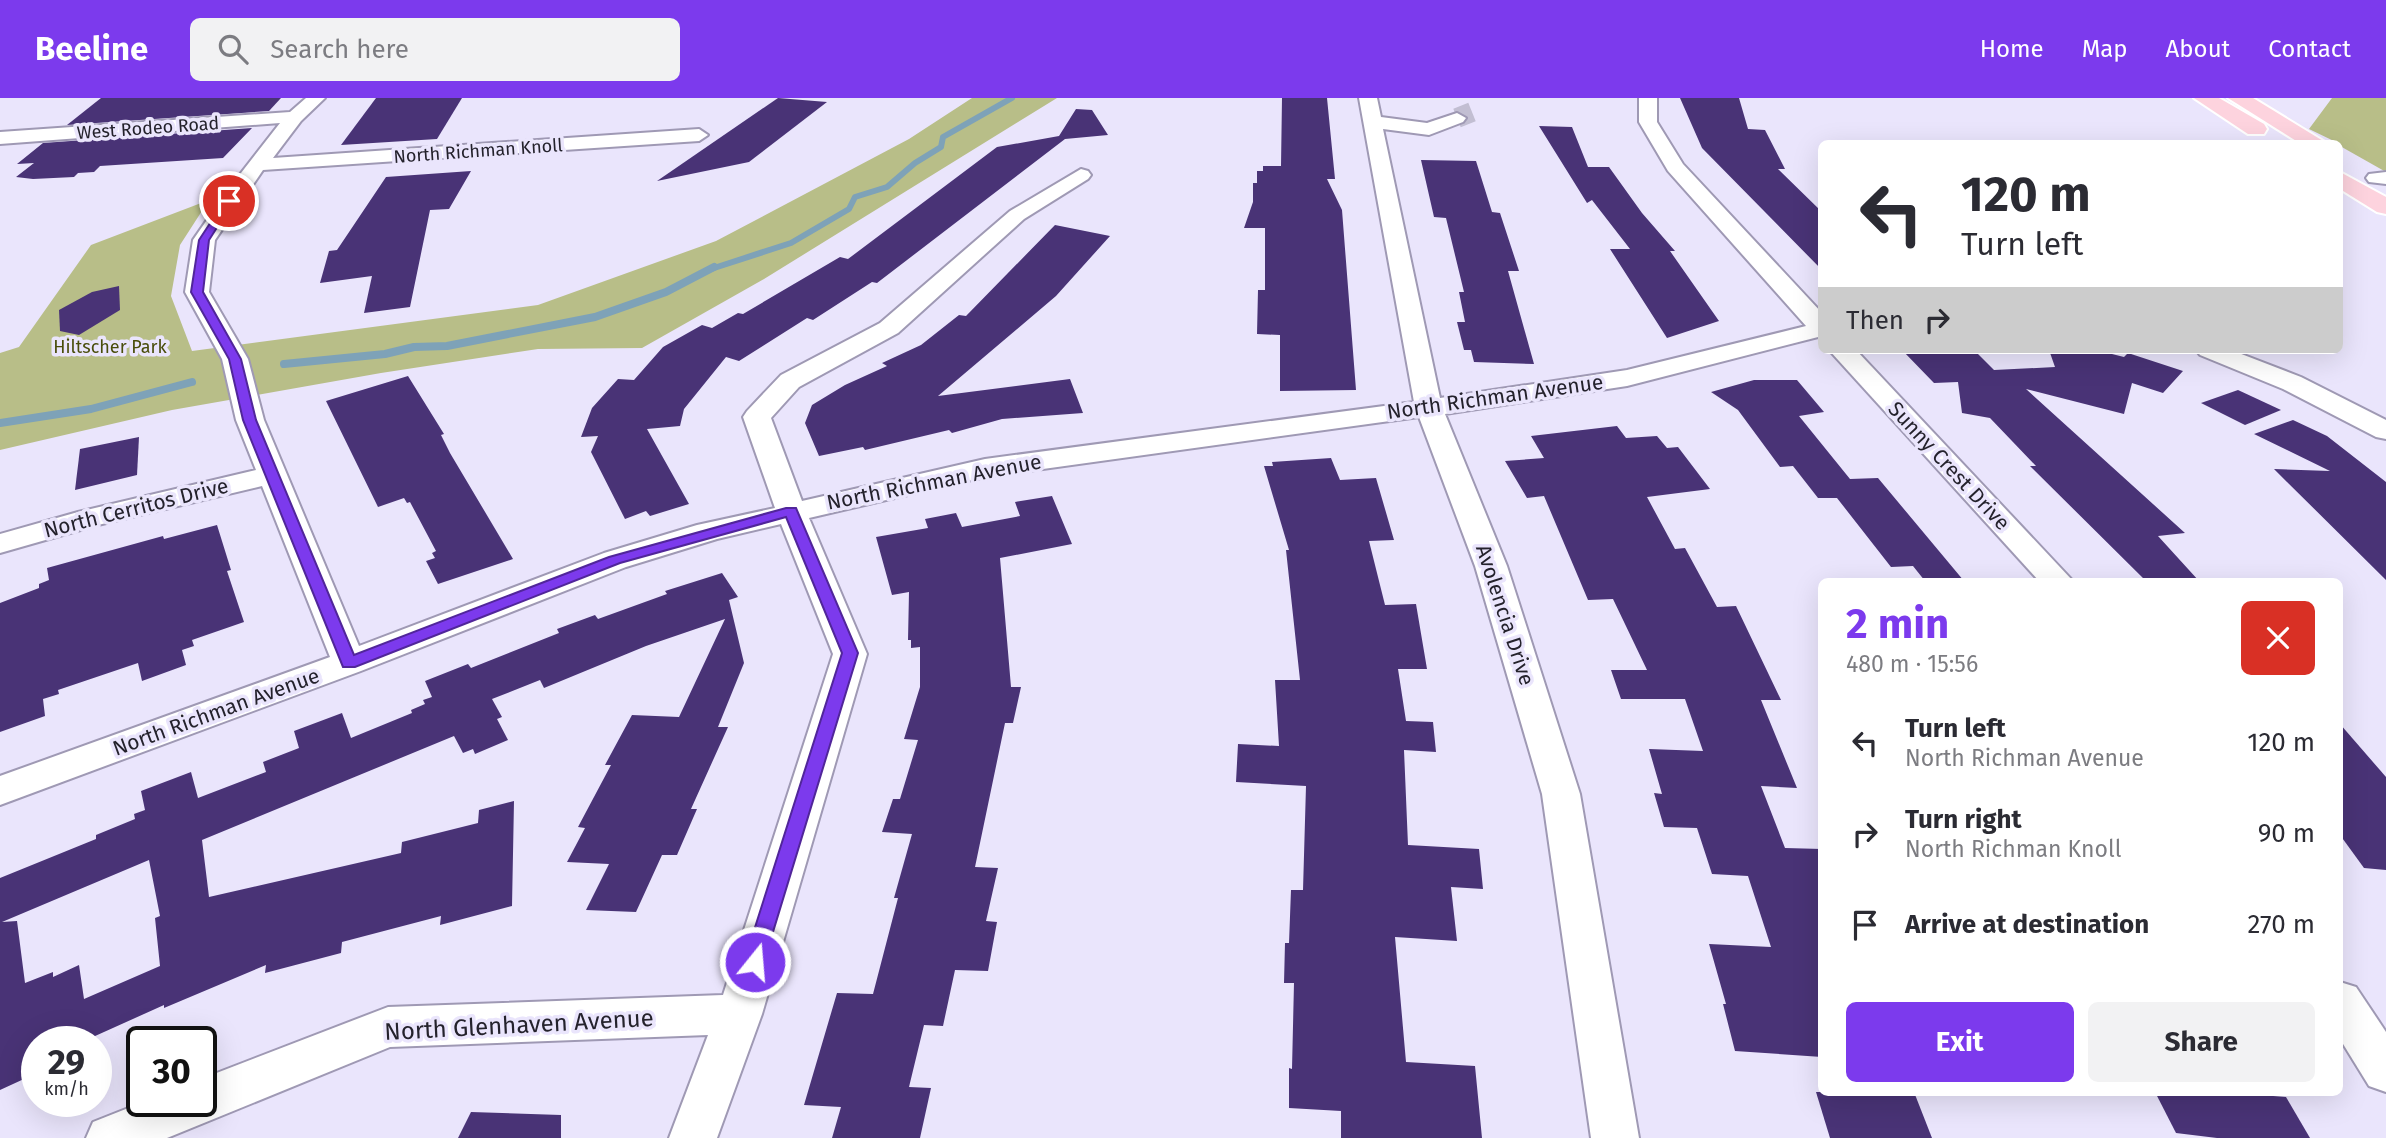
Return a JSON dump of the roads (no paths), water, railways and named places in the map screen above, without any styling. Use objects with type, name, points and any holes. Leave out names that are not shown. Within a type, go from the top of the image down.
[{"type":"main road","points":[[2204,98],[2273,140]]},
{"type":"main road","points":[[2238,98],[2310,140]]},
{"type":"main road","points":[[2343,159],[2383,180]]},
{"type":"main road","points":[[2343,181],[2386,206]]},
{"type":"street","points":[[316,98],[295,117],[257,165],[204,240],[197,292],[235,359],[250,420],[349,663]]},
{"type":"street","points":[[1648,98],[1648,122],[1675,167],[1818,324]]},
{"type":"street","name":"West Rodeo Road","points":[[0,138],[295,117]]},
{"type":"street","points":[[1378,130],[1430,129],[1457,118]]},
{"type":"street","points":[[1419,147],[1429,140],[1430,129]]},
{"type":"street","name":"Avolencia Drive","points":[[1378,130],[1429,408],[1491,566],[1561,794],[1615,1138]]},
{"type":"street","name":"North Richman Knoll","points":[[257,165],[699,135]]},
{"type":"street","points":[[693,1138],[739,1014],[850,653],[791,511],[757,417],[790,381],[889,328],[1017,215],[1081,174]]},
{"type":"street","name":"North Richman Avenue","points":[[0,791],[349,663],[615,560],[791,511],[985,468],[1429,408],[1628,378],[1818,329]]},
{"type":"street","name":"Sunny Crest Drive","points":[[1846,354],[2054,578]]},
{"type":"street","points":[[2219,354],[2292,383],[2386,431]]},
{"type":"street","name":"North Cerritos Drive","points":[[0,544],[89,518],[272,475]]},
{"type":"street","points":[[2343,1006],[2386,1071]]},
{"type":"street","name":"North Glenhaven Avenue","points":[[110,1138],[388,1027],[739,1014]]},
{"type":"waterway","points":[[711,269],[791,243],[849,209],[855,197],[887,187],[915,163],[941,147],[943,137],[1012,98]]},
{"type":"waterway","points":[[284,364],[385,354],[414,347],[447,346],[595,317],[666,292],[714,267]]},
{"type":"waterway","points":[[0,423],[91,409],[192,382]]},
{"type":"tunnel","points":[[1457,118],[1472,112]]},
{"type":"park label","name":"Hiltscher Park","points":[[110,347]]}]
